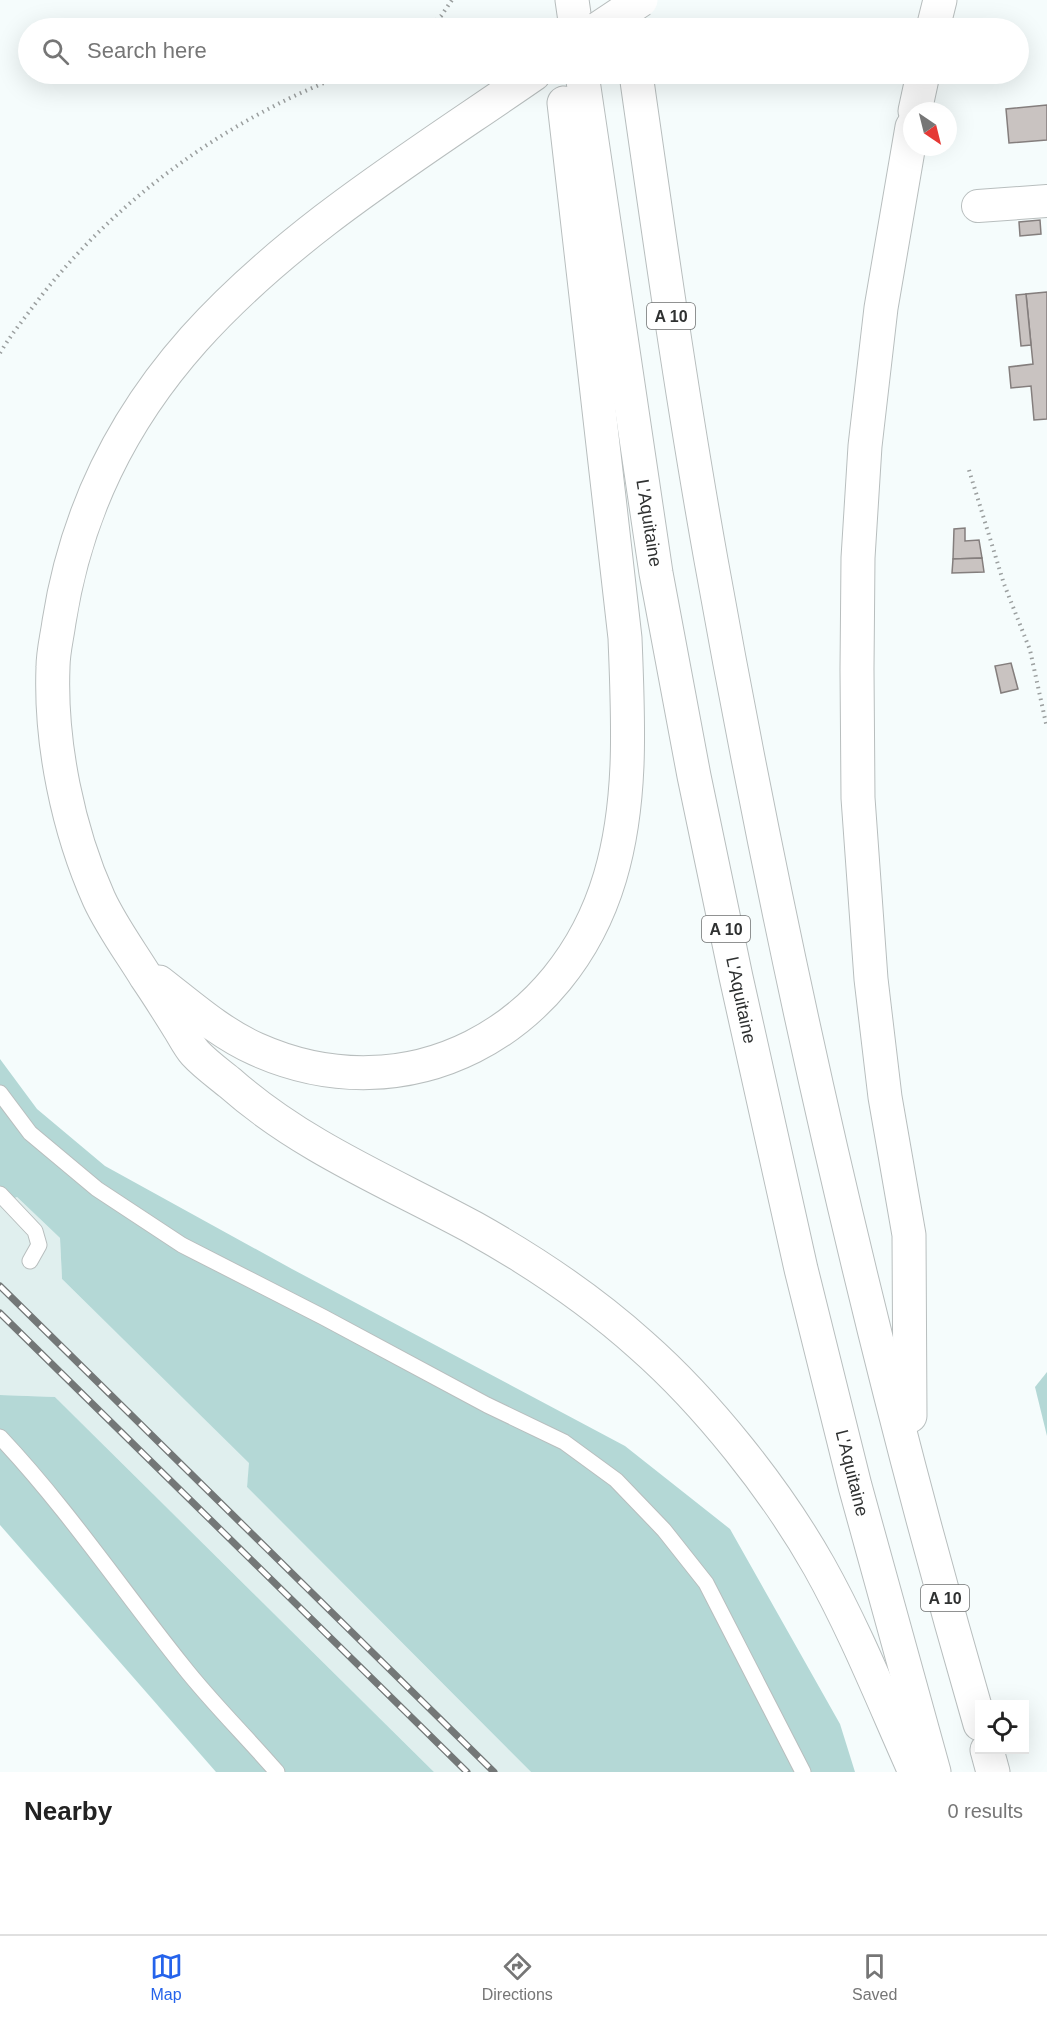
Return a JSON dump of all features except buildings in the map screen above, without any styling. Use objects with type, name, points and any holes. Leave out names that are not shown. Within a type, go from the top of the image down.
[{"type":"highway","points":[[556,0],[557,18]]},
{"type":"highway","points":[[572,0],[575,18]]},
{"type":"highway","points":[[625,0],[628,18]]},
{"type":"highway","points":[[614,18],[641,0]]},
{"type":"highway","points":[[936,18],[940,0]]},
{"type":"highway","points":[[520,84],[354,199],[290,248],[227,305],[195,338],[167,371],[122,436],[87,509],[65,583],[53,664],[56,748],[69,811],[88,872],[106,912],[194,1053],[241,1093],[294,1131],[358,1168],[479,1231],[591,1304],[643,1346],[697,1401],[786,1513],[818,1565],[850,1625],[915,1772]]},
{"type":"highway","points":[[141,969],[216,1026],[255,1049],[289,1062],[327,1071],[398,1070],[437,1061],[474,1047],[504,1028],[535,1004],[553,984],[572,961],[589,932],[610,876],[621,828],[628,718],[623,627],[562,84]]},
{"type":"highway","name":"L'Aquitaine","points":[[583,84],[656,573],[694,776],[767,1123],[807,1292],[855,1486],[934,1772]]},
{"type":"highway","name":"A 10","points":[[637,84],[667,292],[711,558],[747,753],[824,1114],[911,1472],[975,1706]]},
{"type":"highway","points":[[917,102],[921,84]]},
{"type":"highway","points":[[907,156],[880,308],[865,446],[858,558],[857,658],[858,798],[871,979],[885,1097],[909,1235],[911,1472]]},
{"type":"highway","points":[[988,1754],[993,1772]]},
{"type":"street","points":[[978,206],[1047,201]]},
{"type":"lane","points":[[0,1093],[30,1133],[97,1189],[182,1245],[487,1405],[564,1442],[616,1480],[664,1530],[706,1583],[803,1772]]},
{"type":"lane","points":[[0,1194],[35,1231],[39,1245],[30,1261]]},
{"type":"lane","points":[[0,1437],[52,1498],[184,1668],[277,1772]]},
{"type":"path","points":[[439,18],[452,0]]},
{"type":"path","points":[[0,352],[67,264],[98,231],[161,178],[216,139],[278,104],[322,84]]},
{"type":"path","points":[[969,470],[1004,584],[1030,650],[1047,728]]},
{"type":"shaded area","points":[[0,1059],[37,1109],[105,1166],[292,1269],[625,1446],[730,1529],[840,1724],[855,1772],[531,1772],[247,1487],[249,1463],[62,1279],[60,1238],[17,1197],[0,1205]]},
{"type":"shaded area","points":[[17,1197],[60,1238],[62,1279],[250,1463],[247,1487],[531,1772],[434,1772],[55,1397],[0,1395],[0,1205]]},
{"type":"shaded area","points":[[1047,1372],[1047,1436],[1035,1387]]},
{"type":"shaded area","points":[[0,1395],[55,1397],[434,1772],[216,1772],[0,1525]]},
{"type":"railway","points":[[0,1286],[494,1772]]},
{"type":"railway","points":[[0,1313],[467,1772]]}]
